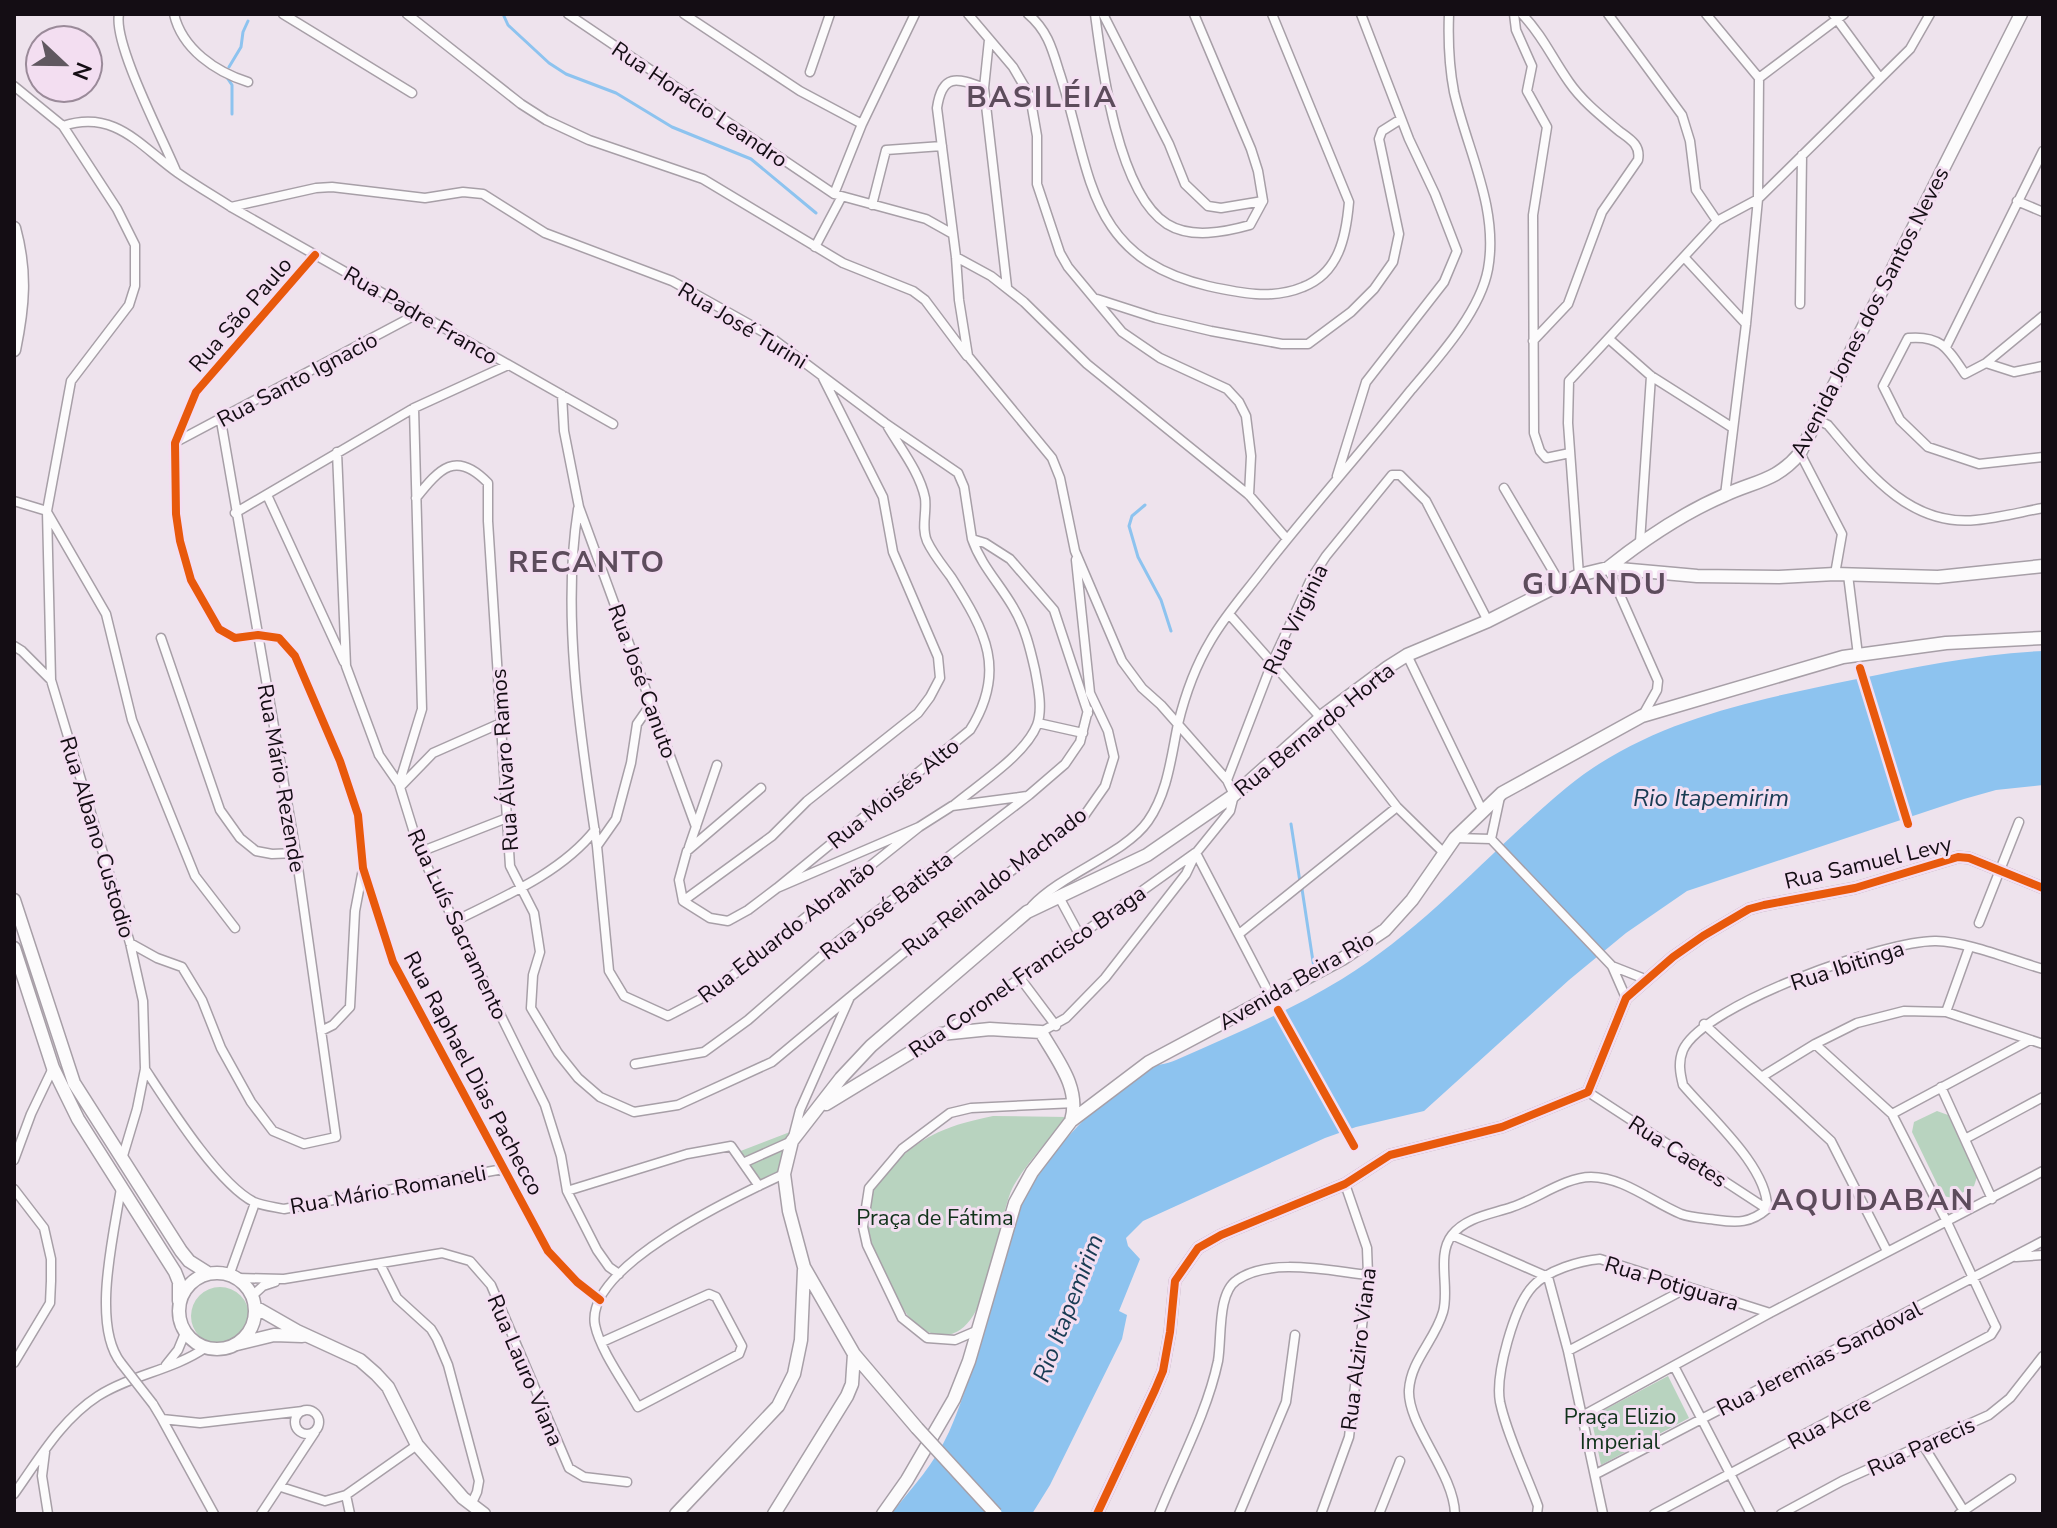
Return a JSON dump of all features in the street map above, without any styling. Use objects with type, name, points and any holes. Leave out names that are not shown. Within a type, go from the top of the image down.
[{"type":"main road","name":"Avenida Jones dos Santos Neves","points":[[1608,568],[1640,542],[1725,495],[1764,482],[1784,471],[1800,453],[2021,14]]},
{"type":"main road","points":[[14,228],[22,266],[23,305],[14,350]]},
{"type":"main road","name":"Rua Bernardo Horta","points":[[792,1141],[841,1078],[871,1046],[1027,912],[1147,855],[1234,795],[1323,716],[1407,655],[1488,621],[1560,583],[1608,568],[1697,576],[1842,574],[1938,577],[2043,566]]},
{"type":"main road","name":"Avenida Beira Rio","points":[[886,1511],[963,1381],[1015,1203],[1032,1172],[1071,1121],[1149,1062],[1342,959],[1385,930],[1412,900],[1455,838],[1502,793],[1642,716],[1858,655],[1946,643],[2043,638]]},
{"type":"main road","points":[[14,900],[74,1083],[181,1251],[189,1261],[208,1273]]},
{"type":"main road","points":[[14,948],[53,1068],[78,1119],[175,1272],[179,1282],[178,1311],[185,1333],[205,1348],[223,1349],[274,1335],[293,1334],[313,1338]]},
{"type":"main road","points":[[941,1034],[990,1029],[1041,1032],[1070,1081],[1075,1103],[1071,1121]]},
{"type":"main road","name":"Rua Coronel Francisco Braga","points":[[816,1111],[852,1086],[941,1034]]},
{"type":"main road","points":[[792,1141],[784,1174],[789,1211],[804,1267],[854,1354],[996,1514]]},
{"type":"main road","points":[[676,1514],[778,1406],[794,1374],[801,1340],[804,1267]]},
{"type":"main road","points":[[179,1301],[185,1288],[199,1277],[218,1271],[234,1276],[253,1302],[313,1338],[360,1360],[388,1387],[417,1445],[479,1511]]},
{"type":"main road","points":[[236,1344],[252,1325],[253,1302]]},
{"type":"main road","points":[[774,1514],[847,1396],[852,1384],[854,1354]]},
{"type":"street","points":[[119,14],[119,31],[129,59],[177,172]]},
{"type":"street","points":[[174,14],[176,23],[211,66],[248,82]]},
{"type":"street","points":[[283,14],[412,93]]},
{"type":"street","points":[[407,14],[521,104],[546,120],[589,140],[703,179],[843,263],[913,291],[925,300],[1052,458],[1060,478],[1075,551],[1122,661],[1142,688],[1227,780],[1234,795],[1230,811],[1196,853],[1186,874],[1105,978],[1056,1026],[1041,1032]]},
{"type":"street","points":[[684,14],[800,91],[862,124]]},
{"type":"street","points":[[810,72],[830,14]]},
{"type":"street","points":[[815,247],[838,196],[862,124],[915,14]]},
{"type":"street","points":[[968,14],[1013,67],[1030,96],[1037,126],[1037,184],[1060,253],[1078,280],[1122,332],[1160,358],[1227,389],[1239,402],[1246,416],[1251,456],[1249,495]]},
{"type":"street","points":[[1028,14],[1048,36],[1063,82],[1086,176],[1098,206],[1132,251],[1181,280],[1238,293],[1284,295],[1316,282],[1338,257],[1346,232],[1349,202],[1272,14]]},
{"type":"street","points":[[1095,14],[1102,66],[1121,147],[1133,180],[1167,224],[1196,232],[1220,233],[1250,225],[1263,201],[1251,149],[1194,14]]},
{"type":"street","points":[[1103,14],[1169,144],[1185,184],[1208,206],[1221,208],[1263,201]]},
{"type":"street","points":[[1336,480],[1366,382],[1444,282],[1457,251],[1361,14]]},
{"type":"street","points":[[1027,912],[1059,882],[1126,842],[1146,825],[1157,807],[1166,781],[1192,678],[1211,640],[1287,539],[1444,351],[1477,300],[1488,269],[1487,210],[1454,91],[1448,49],[1449,14]]},
{"type":"street","points":[[1514,14],[1516,30],[1532,66],[1527,91],[1547,127],[1533,215],[1534,433],[1546,458],[1570,453]]},
{"type":"street","points":[[1522,14],[1548,45],[1570,84],[1602,117],[1635,143],[1640,153],[1632,170],[1602,212],[1568,304],[1532,341]]},
{"type":"street","points":[[1608,14],[1682,115],[1690,141],[1696,190],[1717,221]]},
{"type":"street","points":[[1706,14],[1759,78],[1758,199],[1725,495]]},
{"type":"street","points":[[1579,575],[1570,453],[1569,381],[1717,221],[1758,199],[1910,49],[1930,14]]},
{"type":"street","name":"Rua Horácio Leandro","points":[[567,15],[838,196]]},
{"type":"street","points":[[1759,78],[1838,16],[1880,78]]},
{"type":"street","points":[[989,40],[984,88],[1007,287]]},
{"type":"street","points":[[968,356],[937,108],[943,87],[957,79],[984,88]]},
{"type":"street","name":"Rua Albano Custodio","points":[[14,86],[63,126],[126,225],[135,245],[137,267],[129,305],[71,381],[47,511],[51,680],[130,943],[143,1001],[145,1069],[122,1160]]},
{"type":"street","name":"Rua Padre Franco","points":[[63,126],[82,119],[123,131],[177,172],[231,207],[613,424]]},
{"type":"street","points":[[1096,299],[1211,331],[1282,344],[1308,344],[1351,312],[1374,289],[1393,262],[1399,234],[1379,139],[1382,131],[1401,119]]},
{"type":"street","points":[[872,205],[886,150],[942,146]]},
{"type":"street","points":[[1946,347],[2043,151]]},
{"type":"street","points":[[1800,304],[1802,154]]},
{"type":"street","name":"Rua José Turini","points":[[231,207],[332,187],[425,198],[463,192],[483,194],[545,233],[672,281],[765,333],[958,473],[964,487],[972,539],[979,559],[1013,607],[1029,640],[1037,679],[1038,723]]},
{"type":"street","points":[[838,196],[926,219],[951,233]]},
{"type":"street","points":[[2017,201],[2043,212]]},
{"type":"street","name":"Rua São Paulo","points":[[175,443],[196,392],[315,255]]},
{"type":"street","points":[[956,257],[1007,287],[1087,364],[1249,495],[1287,539]]},
{"type":"street","points":[[1684,257],[1746,324]]},
{"type":"street","name":"Rua Santo Ignacio","points":[[175,443],[419,313]]},
{"type":"street","points":[[2043,316],[1986,363],[1965,374],[1946,347],[1926,336],[1908,338],[1883,386],[1900,420],[1928,447],[1979,464],[2043,457]]},
{"type":"street","points":[[1609,339],[1651,376],[1733,428]]},
{"type":"street","points":[[1986,363],[2014,372],[2043,366]]},
{"type":"street","points":[[235,513],[414,408],[508,365]]},
{"type":"street","points":[[683,901],[772,836],[807,801],[918,713],[940,678],[938,657],[931,636],[893,552],[883,497],[821,374]]},
{"type":"street","points":[[1640,542],[1651,376]]},
{"type":"street","name":"Rua José Canuto","points":[[562,395],[564,431],[579,507],[696,827]]},
{"type":"street","points":[[399,786],[422,709],[414,408]]},
{"type":"street","points":[[1816,419],[1828,425],[1884,486],[1925,515],[1947,520],[1975,520],[2043,508]]},
{"type":"street","name":"Rua Mário Rezende","points":[[130,943],[182,967],[202,1000],[221,1048],[251,1102],[273,1131],[304,1144],[336,1137],[296,853],[221,421]]},
{"type":"street","name":"Rua Moisés Alto","points":[[777,888],[970,730],[988,694],[991,665],[986,644],[964,598],[927,540],[922,488],[885,423]]},
{"type":"street","name":"Rua Raphael Dias Pachecco","points":[[175,443],[176,514],[191,580],[219,629],[235,638],[258,635],[279,638],[295,656],[340,761],[358,815],[363,868],[393,962],[548,1251],[577,1282],[600,1300]]},
{"type":"street","points":[[337,452],[346,666]]},
{"type":"street","points":[[1800,453],[1842,534],[1842,574],[1858,655]]},
{"type":"street","name":"Rua Álvaro Ramos","points":[[416,498],[436,474],[455,465],[474,469],[488,483],[510,866],[534,913],[540,952],[533,975],[531,1008],[558,1053],[578,1078],[600,1097],[634,1112],[678,1105],[772,1062],[850,997]]},
{"type":"street","name":"Rua Virginia","points":[[1227,780],[1272,663],[1318,568],[1392,475],[1400,475],[1426,501],[1488,621]]},
{"type":"street","points":[[1504,488],[1560,583]]},
{"type":"street","points":[[267,495],[346,666]]},
{"type":"street","points":[[14,501],[47,511],[106,614],[132,720],[195,876],[235,928]]},
{"type":"street","points":[[579,507],[573,571],[574,634],[591,816],[597,846]]},
{"type":"street","points":[[972,539],[985,543],[1010,559],[1054,610],[1088,713]]},
{"type":"street","name":"Rua Reinaldo Machado","points":[[792,1141],[800,1110],[850,997],[917,942],[1084,816],[1105,786],[1114,757],[1108,731],[1090,693],[1075,551]]},
{"type":"street","points":[[1608,568],[1658,681],[1657,690],[1642,716]]},
{"type":"street","points":[[1229,614],[1323,716],[1397,807],[1444,853]]},
{"type":"street","points":[[161,638],[220,810],[240,838],[256,851],[296,853]]},
{"type":"street","points":[[14,646],[51,680]]},
{"type":"street","points":[[1407,655],[1482,810]]},
{"type":"street","name":"Rua Luís Sacramento","points":[[346,666],[379,755],[399,786],[420,852],[545,1105],[561,1156],[567,1191],[597,1250],[609,1267],[619,1274]]},
{"type":"street","name":"Rua José Batista","points":[[635,1064],[704,1052],[748,1020],[841,939],[1029,795],[1065,764],[1080,742],[1090,693]]},
{"type":"street","points":[[597,846],[616,819],[631,763],[637,724],[651,704]]},
{"type":"street","points":[[399,786],[433,753],[501,723]]},
{"type":"street","points":[[717,765],[679,880],[683,901],[710,918],[728,921],[777,888],[919,827],[952,806],[1015,754],[1038,723],[1083,733]]},
{"type":"street","points":[[687,851],[761,788]]},
{"type":"street","points":[[1493,841],[1502,793]]},
{"type":"street","points":[[952,806],[1029,795]]},
{"type":"street","points":[[1239,934],[1397,807]]},
{"type":"street","points":[[420,852],[507,818]]},
{"type":"street","points":[[1979,923],[2019,822]]},
{"type":"street","name":"Rua Eduardo Abrahão","points":[[597,846],[609,971],[624,996],[668,1016],[708,995],[919,827]]},
{"type":"street","points":[[455,921],[522,887],[583,846],[595,830]]},
{"type":"street","points":[[1455,838],[1493,841],[1610,964],[1626,998]]},
{"type":"street","points":[[1196,853],[1271,997]]},
{"type":"street","name":"Rua Coronel Francisco Braga","points":[[941,1034],[1196,853]]},
{"type":"street","name":"Rua Samuel Levy","points":[[1588,1092],[1626,998],[1645,979],[1703,936],[1749,909],[1855,888],[1958,857],[1969,858],[2043,888]]},
{"type":"street","points":[[321,1031],[333,1025],[350,1007],[355,911],[363,868]]},
{"type":"street","points":[[1059,897],[1080,936]]},
{"type":"street","name":"Rua Ibitinga","points":[[1704,1024],[1740,1004],[1830,966],[1902,944],[1938,941],[2043,969]]},
{"type":"street","points":[[1946,1012],[1969,948]]},
{"type":"street","points":[[1610,964],[1645,979]]},
{"type":"street","points":[[1020,978],[1056,1026]]},
{"type":"street","points":[[1763,1076],[1857,1023],[1904,1011],[1946,1012],[2043,1044]]},
{"type":"street","points":[[1455,1514],[1446,1481],[1417,1421],[1409,1393],[1411,1377],[1421,1353],[1436,1331],[1444,1309],[1445,1258],[1452,1235],[1482,1216],[1588,1177],[1610,1179],[1684,1215],[1749,1222],[1767,1209],[1768,1196],[1759,1175],[1683,1085],[1679,1069],[1684,1049],[1704,1024],[1831,1141],[1887,1251]]},
{"type":"street","points":[[1892,1114],[2030,1040]]},
{"type":"street","points":[[1815,1044],[1892,1114],[1974,1279]]},
{"type":"street","points":[[14,1160],[53,1068]]},
{"type":"street","points":[[145,1069],[184,1128],[232,1185],[255,1203],[234,1276]]},
{"type":"street","points":[[1941,1087],[1992,1199]]},
{"type":"street","points":[[1097,1514],[1163,1371],[1175,1281],[1198,1248],[1221,1235],[1345,1184],[1390,1155],[1502,1127],[1588,1092]]},
{"type":"street","name":"Rua Caetes","points":[[1588,1092],[1767,1209]]},
{"type":"street","points":[[1965,1139],[2043,1097]]},
{"type":"street","points":[[976,1331],[955,1340],[927,1338],[902,1318],[867,1245],[863,1227],[869,1188],[902,1149],[950,1113],[985,1107],[1075,1103]]},
{"type":"street","points":[[743,1163],[792,1141]]},
{"type":"street","points":[[567,1191],[687,1154],[731,1146],[759,1186]]},
{"type":"street","name":"Rua Mário Romaneli","points":[[255,1203],[284,1209],[503,1169]]},
{"type":"street","points":[[1582,1416],[1770,1313],[2043,1171]]},
{"type":"street","points":[[602,1342],[709,1294],[716,1297],[742,1346],[739,1354],[638,1407],[602,1342],[594,1323],[600,1300],[619,1274],[667,1235],[727,1199],[784,1174]]},
{"type":"street","name":"Rua Alziro Viana","points":[[1321,1514],[1349,1437],[1368,1275],[1367,1248],[1345,1184]]},
{"type":"street","points":[[121,1187],[105,1297],[112,1350],[153,1404],[214,1514]]},
{"type":"street","points":[[14,1189],[44,1228],[51,1259],[50,1303],[14,1363]]},
{"type":"street","points":[[1452,1235],[1548,1277],[1568,1351],[1603,1514]]},
{"type":"street","name":"Rua Jeremias Sandoval","points":[[1596,1474],[2043,1241]]},
{"type":"street","name":"Rua Lauro Viana","points":[[253,1302],[263,1286],[284,1279],[442,1253],[470,1261],[491,1285],[569,1468],[584,1477],[627,1482]]},
{"type":"street","points":[[2011,1258],[2043,1255]]},
{"type":"street","name":"Rua Potiguara","points":[[1537,1514],[1538,1506],[1500,1402],[1498,1374],[1526,1297],[1534,1285],[1581,1261],[1600,1259],[1770,1313]]},
{"type":"street","points":[[380,1264],[397,1298],[431,1329],[448,1365],[479,1481],[479,1511]]},
{"type":"street","points":[[1159,1514],[1206,1401],[1218,1361],[1225,1297],[1230,1285],[1255,1271],[1280,1267],[1368,1275]]},
{"type":"street","name":"Rua Lauro Viana","points":[[234,1276],[284,1279]]},
{"type":"street","name":"Rua Acre","points":[[1654,1514],[1991,1335],[1996,1327],[1974,1279]]},
{"type":"street","points":[[1568,1351],[1689,1287]]},
{"type":"street","points":[[166,1365],[178,1350],[185,1333]]},
{"type":"street","points":[[1239,1514],[1286,1402],[1295,1335]]},
{"type":"street","points":[[14,1494],[58,1431],[99,1395],[166,1365],[187,1360],[205,1348]]},
{"type":"street","name":"Rua Parecis","points":[[1781,1514],[1842,1481],[1989,1415],[2010,1398],[2043,1356]]},
{"type":"street","points":[[1674,1366],[1751,1514]]},
{"type":"street","points":[[162,1419],[200,1423],[309,1410],[318,1415],[319,1424],[315,1432],[261,1514]]},
{"type":"street","points":[[303,1411],[296,1418],[296,1427],[305,1434],[315,1432]]},
{"type":"street","points":[[281,1487],[325,1501],[346,1495],[417,1445]]},
{"type":"street","points":[[1923,1445],[1961,1512],[2011,1479]]},
{"type":"street","points":[[45,1449],[42,1476],[48,1514]]},
{"type":"street","points":[[1379,1514],[1400,1461]]},
{"type":"street","points":[[346,1495],[350,1514]]},
{"type":"green space","points":[[1937,1111],[1948,1115],[1977,1177],[1974,1186],[1953,1198],[1943,1196],[1912,1132],[1914,1122]]},
{"type":"green space","name":"Praça de Fátima","points":[[993,1116],[1067,1117],[1014,1185],[990,1274],[972,1318],[958,1331],[934,1334],[916,1325],[907,1315],[876,1254],[868,1223],[871,1186],[925,1139],[954,1126]]},
{"type":"green space","points":[[790,1132],[779,1173],[760,1181],[738,1152]]},
{"type":"green space","points":[[220,1287],[231,1289],[240,1296],[247,1305],[247,1327],[240,1336],[231,1343],[220,1345],[209,1343],[200,1336],[193,1327],[191,1316],[193,1305],[200,1296],[209,1289]]},
{"type":"green space","name":"Praça Elizio Imperial","points":[[1668,1376],[1689,1418],[1601,1465],[1591,1417]]},
{"type":"water","name":"Rio Itapemirim","points":[[2043,651],[2043,785],[1996,790],[1964,799],[1687,891],[1626,933],[1569,980],[1424,1111],[1356,1127],[1325,1138],[1143,1221],[1126,1238],[1128,1246],[1140,1259],[1119,1311],[1127,1315],[1122,1339],[1050,1485],[1032,1514],[891,1514],[930,1465],[949,1432],[966,1386],[1001,1264],[1031,1183],[1071,1133],[1118,1088],[1149,1067],[1172,1062],[1239,1032],[1342,979],[1402,936],[1566,788],[1597,765],[1631,746],[1702,717],[1776,696],[1947,662]]},
{"type":"waterway","points":[[503,14],[508,25],[549,63],[566,74],[616,93],[672,127],[751,159],[816,213]]},
{"type":"waterway","points":[[229,67],[241,47],[248,21]]},
{"type":"waterway","points":[[226,76],[232,85],[232,114]]},
{"type":"waterway","points":[[1145,505],[1132,516],[1129,526],[1138,557],[1161,600],[1171,631]]},
{"type":"waterway","points":[[1291,824],[1300,882]]},
{"type":"waterway","points":[[1302,889],[1314,968]]},
{"type":"cycle path","points":[[315,255],[196,392],[175,443],[176,514],[180,541],[191,580],[219,629],[235,638],[258,635],[279,638],[295,656],[340,761],[358,815],[363,868],[393,962],[548,1251],[577,1282],[600,1300]]},
{"type":"cycle path","points":[[1860,668],[1908,824]]},
{"type":"cycle path","points":[[1097,1514],[1163,1371],[1175,1281],[1198,1248],[1221,1235],[1345,1184],[1390,1155],[1502,1127],[1588,1092],[1626,998],[1673,957],[1749,909],[1855,888],[1958,857],[1969,858],[2043,888]]},
{"type":"cycle path","points":[[1278,1010],[1354,1146]]},
{"type":"district","name":"BASILÉIA","points":[[1042,97]]},
{"type":"district","name":"RECANTO","points":[[587,562]]},
{"type":"district","name":"GUANDU","points":[[1595,584]]},
{"type":"district","name":"AQUIDABAN","points":[[1873,1200]]}]
